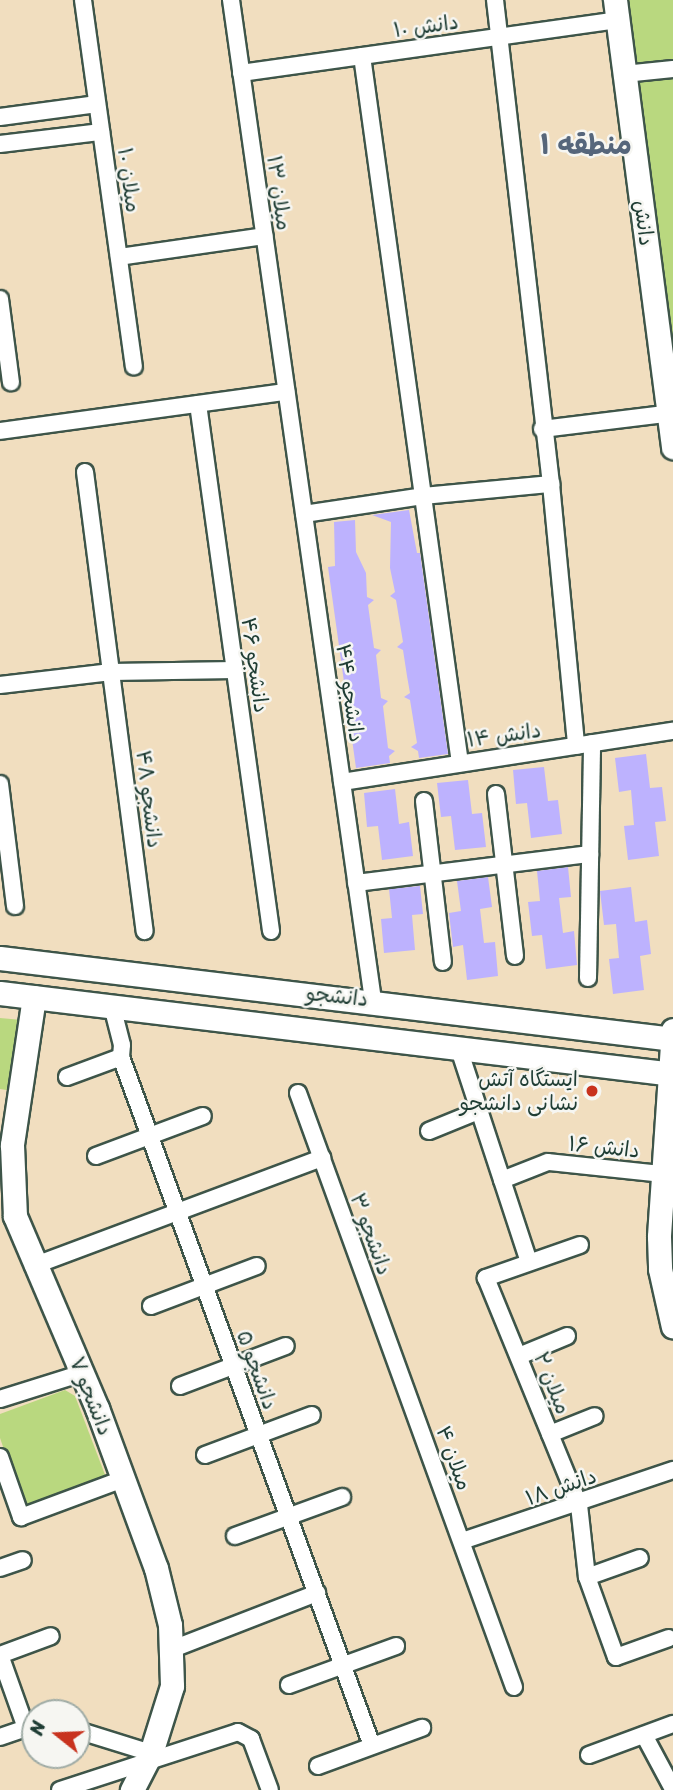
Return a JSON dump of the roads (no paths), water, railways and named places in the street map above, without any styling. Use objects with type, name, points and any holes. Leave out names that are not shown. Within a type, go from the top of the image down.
[{"type":"main road","name":"دانش","points":[[616,10],[671,414],[673,447]]},
{"type":"main road","name":"دانشجو","points":[[0,958],[672,1036]]},
{"type":"main road","points":[[206,981],[218,999],[207,1017]]},
{"type":"main road","points":[[247,1022],[239,1004],[254,986]]},
{"type":"main road","name":"دانشجو","points":[[0,993],[671,1073]]},
{"type":"main road","name":"دانشجو ۷","points":[[34,997],[9,1108],[15,1216],[33,1266],[83,1373],[156,1568],[170,1625],[172,1686],[149,1758],[132,1790]]},
{"type":"main road","points":[[672,1036],[662,1174],[660,1269],[673,1327]]},
{"type":"street","name":"میلان ۱۰","points":[[83,0],[134,366]]},
{"type":"street","name":"میلان ۱۳","points":[[230,0],[286,392]]},
{"type":"street","points":[[495,0],[542,429],[584,744],[590,854],[589,978]]},
{"type":"street","name":"دانش ۱۰","points":[[241,74],[500,37],[616,10]]},
{"type":"street","points":[[362,57],[460,763]]},
{"type":"street","points":[[624,75],[673,69]]},
{"type":"street","points":[[0,117],[97,104]]},
{"type":"street","points":[[0,144],[101,132]]},
{"type":"street","points":[[118,257],[264,236]]},
{"type":"street","points":[[0,299],[11,382]]},
{"type":"street","points":[[0,430],[286,392]]},
{"type":"street","name":"دانشجو ۴۴","points":[[286,392],[373,1000]]},
{"type":"street","name":"دانشجو ۴۶","points":[[198,404],[271,931]]},
{"type":"street","points":[[542,429],[671,414]]},
{"type":"street","name":"دانشجو ۴۸","points":[[85,472],[145,931]]},
{"type":"street","points":[[304,514],[423,496],[551,484]]},
{"type":"street","points":[[0,685],[111,672],[235,670]]},
{"type":"street","name":"دانش ۱۴","points":[[342,782],[673,731]]},
{"type":"street","points":[[0,784],[15,906]]},
{"type":"street","points":[[496,794],[514,956]]},
{"type":"street","points":[[424,801],[443,962]]},
{"type":"street","points":[[356,883],[590,854]]},
{"type":"street","name":"دانشجو ۵","points":[[112,1006],[122,1045],[121,1057],[372,1746]]},
{"type":"street","points":[[458,1046],[529,1262],[580,1245]]},
{"type":"street","points":[[67,1077],[121,1057]]},
{"type":"street","name":"دانشجو ۳","points":[[298,1093],[407,1389]]},
{"type":"street","points":[[429,1130],[478,1111]]},
{"type":"street","points":[[96,1156],[203,1116]]},
{"type":"street","points":[[33,1266],[322,1158]]},
{"type":"street","name":"دانش ۱۶","points":[[502,1180],[548,1162],[662,1174]]},
{"type":"street","name":"میلان ۲","points":[[529,1262],[486,1278],[579,1505],[587,1577],[616,1657],[669,1638]]},
{"type":"street","points":[[150,1306],[257,1266]]},
{"type":"street","points":[[519,1356],[567,1336]]},
{"type":"street","points":[[180,1386],[286,1346]]},
{"type":"street","points":[[0,1399],[83,1373]]},
{"type":"street","name":"میلان ۴","points":[[407,1389],[514,1687]]},
{"type":"street","points":[[205,1455],[312,1415]]},
{"type":"street","points":[[550,1434],[595,1416]]},
{"type":"street","points":[[0,1457],[21,1517],[123,1479]]},
{"type":"street","name":"دانش ۱۸","points":[[462,1541],[579,1505],[673,1470]]},
{"type":"street","points":[[235,1536],[342,1497]]},
{"type":"street","points":[[587,1577],[640,1558]]},
{"type":"street","points":[[0,1568],[23,1560]]},
{"type":"street","points":[[170,1650],[317,1593]]},
{"type":"street","points":[[21,1705],[0,1655],[51,1636]]},
{"type":"street","points":[[289,1685],[396,1646]]},
{"type":"street","points":[[589,1755],[673,1724]]},
{"type":"street","points":[[318,1766],[422,1728]]},
{"type":"street","points":[[0,1737],[21,1729]]},
{"type":"street","points":[[60,1790],[149,1758],[246,1733],[270,1790]]},
{"type":"street","points":[[91,1735],[149,1758]]},
{"type":"street","points":[[644,1735],[673,1789]]},
{"type":"place","name":"ایستگاه آتش نشانی دانشجو","points":[[592,1091]]},
{"type":"district","name":"منطقه ۱","points":[[586,145]]}]
